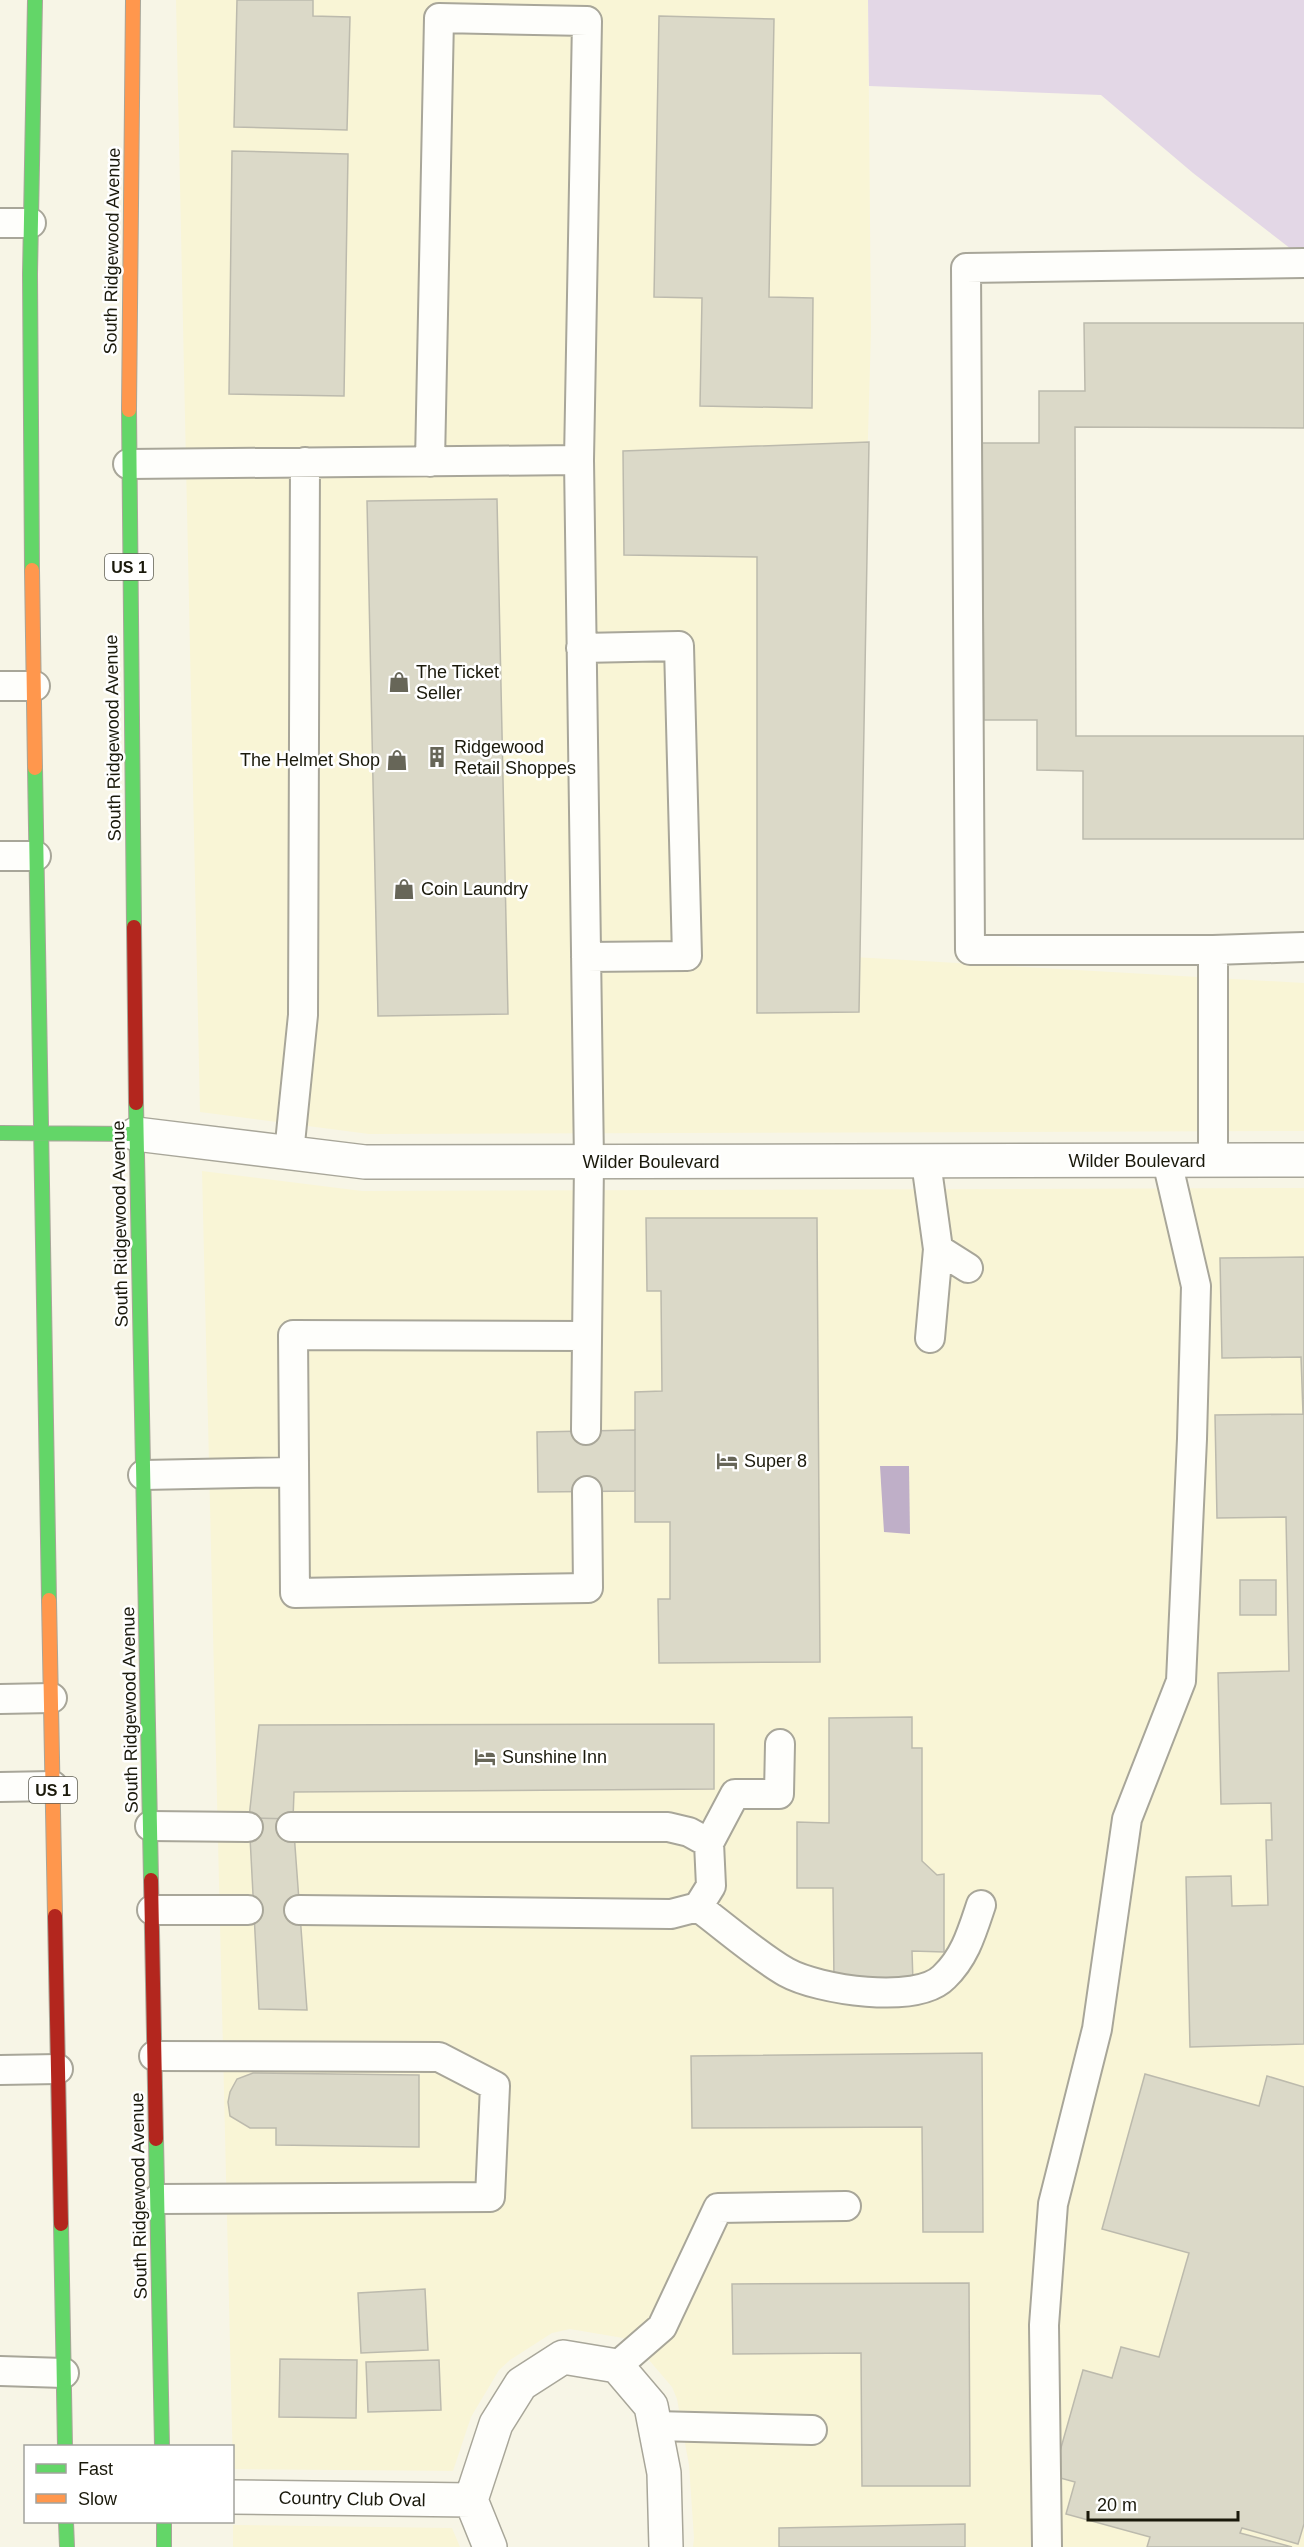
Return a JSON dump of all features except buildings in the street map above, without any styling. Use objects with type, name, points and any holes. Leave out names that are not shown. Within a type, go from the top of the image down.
[{"type":"main road","name":"US 1","points":[[35,0],[31,223],[36,856],[65,2445]]},
{"type":"main road","name":"South Ridgewood Avenue","points":[[133,0],[128,464],[136,1134],[162,2445]]},
{"type":"main road","name":"Wilder Boulevard","points":[[0,1133],[136,1134]]},
{"type":"main road","points":[[66,2523],[67,2547]]},
{"type":"main road","points":[[164,2523],[164,2547]]},
{"type":"street","name":"Wilder Boulevard","points":[[136,1134],[365,1162],[1304,1160]]},
{"type":"street","points":[[490,2547],[471,2500],[496,2424],[521,2384],[563,2357],[616,2366],[651,2406],[664,2473],[666,2547]]},
{"type":"street","name":"Country Club Oval","points":[[234,2497],[471,2500]]},
{"type":"lane","points":[[430,462],[439,18],[587,21],[579,460],[589,1162],[586,1431]]},
{"type":"lane","points":[[0,222],[31,223]]},
{"type":"lane","points":[[1304,263],[966,268],[970,950],[1213,950],[1304,947]]},
{"type":"lane","points":[[128,464],[579,460]]},
{"type":"lane","points":[[289,1153],[303,1015],[305,462]]},
{"type":"lane","points":[[581,648],[679,646],[687,956],[586,957]]},
{"type":"lane","points":[[0,686],[35,686]]},
{"type":"lane","points":[[0,856],[36,856]]},
{"type":"lane","points":[[1213,950],[1213,1161]]},
{"type":"lane","points":[[1047,2547],[1044,2325],[1053,2204],[1097,2029],[1127,1819],[1181,1681],[1192,1439],[1196,1286],[1167,1161]]},
{"type":"lane","points":[[926,1162],[938,1249],[930,1338]]},
{"type":"lane","points":[[938,1249],[968,1268]]},
{"type":"lane","points":[[586,1336],[293,1335],[296,1593],[588,1588],[587,1491]]},
{"type":"lane","points":[[144,1475],[293,1472]]},
{"type":"lane","points":[[0,1699],[51,1698]]},
{"type":"lane","points":[[299,1910],[671,1914],[698,1907],[711,1886],[709,1843],[735,1794],[779,1794],[780,1744]]},
{"type":"lane","points":[[0,1787],[53,1786]]},
{"type":"lane","points":[[150,1826],[248,1827]]},
{"type":"lane","points":[[291,1827],[668,1827],[688,1832],[709,1843]]},
{"type":"lane","points":[[698,1907],[787,1973],[844,1990],[908,1993],[943,1979],[966,1950],[981,1905]]},
{"type":"lane","points":[[152,1910],[249,1910]]},
{"type":"lane","points":[[154,2056],[439,2057],[495,2086],[490,2197],[158,2199]]},
{"type":"lane","points":[[0,2070],[58,2069]]},
{"type":"lane","points":[[616,2366],[662,2327],[718,2208],[846,2206]]},
{"type":"lane","points":[[0,2371],[64,2373]]},
{"type":"lane","points":[[655,2426],[812,2430]]},
{"type":"shaded area","points":[[176,0],[868,0],[871,331],[853,957],[1304,983],[1304,1131],[369,1134],[200,1112]]},
{"type":"shaded area","points":[[868,0],[1304,0],[1304,259],[1193,173],[1101,95],[869,86]]},
{"type":"shaded area","points":[[202,1171],[362,1191],[1304,1188],[1304,2547],[693,2547],[689,2465],[677,2399],[672,2387],[637,2346],[623,2338],[570,2329],[552,2333],[510,2360],[499,2370],[471,2417],[453,2471],[234,2469]]},
{"type":"shaded area","points":[[880,1466],[909,1466],[910,1534],[884,1532]]},
{"type":"shaded area","points":[[233,2525],[452,2528],[460,2547],[233,2547]]},
{"type":"traffic: fast","points":[[32,570],[30,274],[35,0]]},
{"type":"traffic: fast","points":[[129,410],[134,927]]},
{"type":"traffic: fast","points":[[35,768],[49,1600]]},
{"type":"traffic: fast","points":[[136,1103],[151,1880]]},
{"type":"traffic: fast","points":[[0,1133],[136,1134]]},
{"type":"traffic: fast","points":[[156,2139],[162,2445]]},
{"type":"traffic: fast","points":[[61,2224],[65,2445]]},
{"type":"traffic: fast","points":[[66,2523],[67,2547]]},
{"type":"traffic: fast","points":[[164,2523],[164,2547]]},
{"type":"traffic: slow","points":[[129,410],[133,0]]},
{"type":"traffic: slow","points":[[32,570],[35,768]]},
{"type":"traffic: slow","points":[[49,1600],[55,1916]]},
{"type":"traffic: jam","points":[[134,927],[136,1103]]},
{"type":"traffic: jam","points":[[151,1880],[156,2139]]},
{"type":"traffic: jam","points":[[55,1916],[61,2224]]},
{"type":"place","name":"The Ticket Seller","points":[[399,682]]},
{"type":"place","name":"Ridgewood Retail Shoppes","points":[[437,757]]},
{"type":"place","name":"The Helmet Shop","points":[[397,760]]},
{"type":"place","name":"Coin Laundry","points":[[404,889]]},
{"type":"place","name":"Super 8","points":[[727,1461]]},
{"type":"place","name":"Sunshine Inn","points":[[485,1757]]}]
